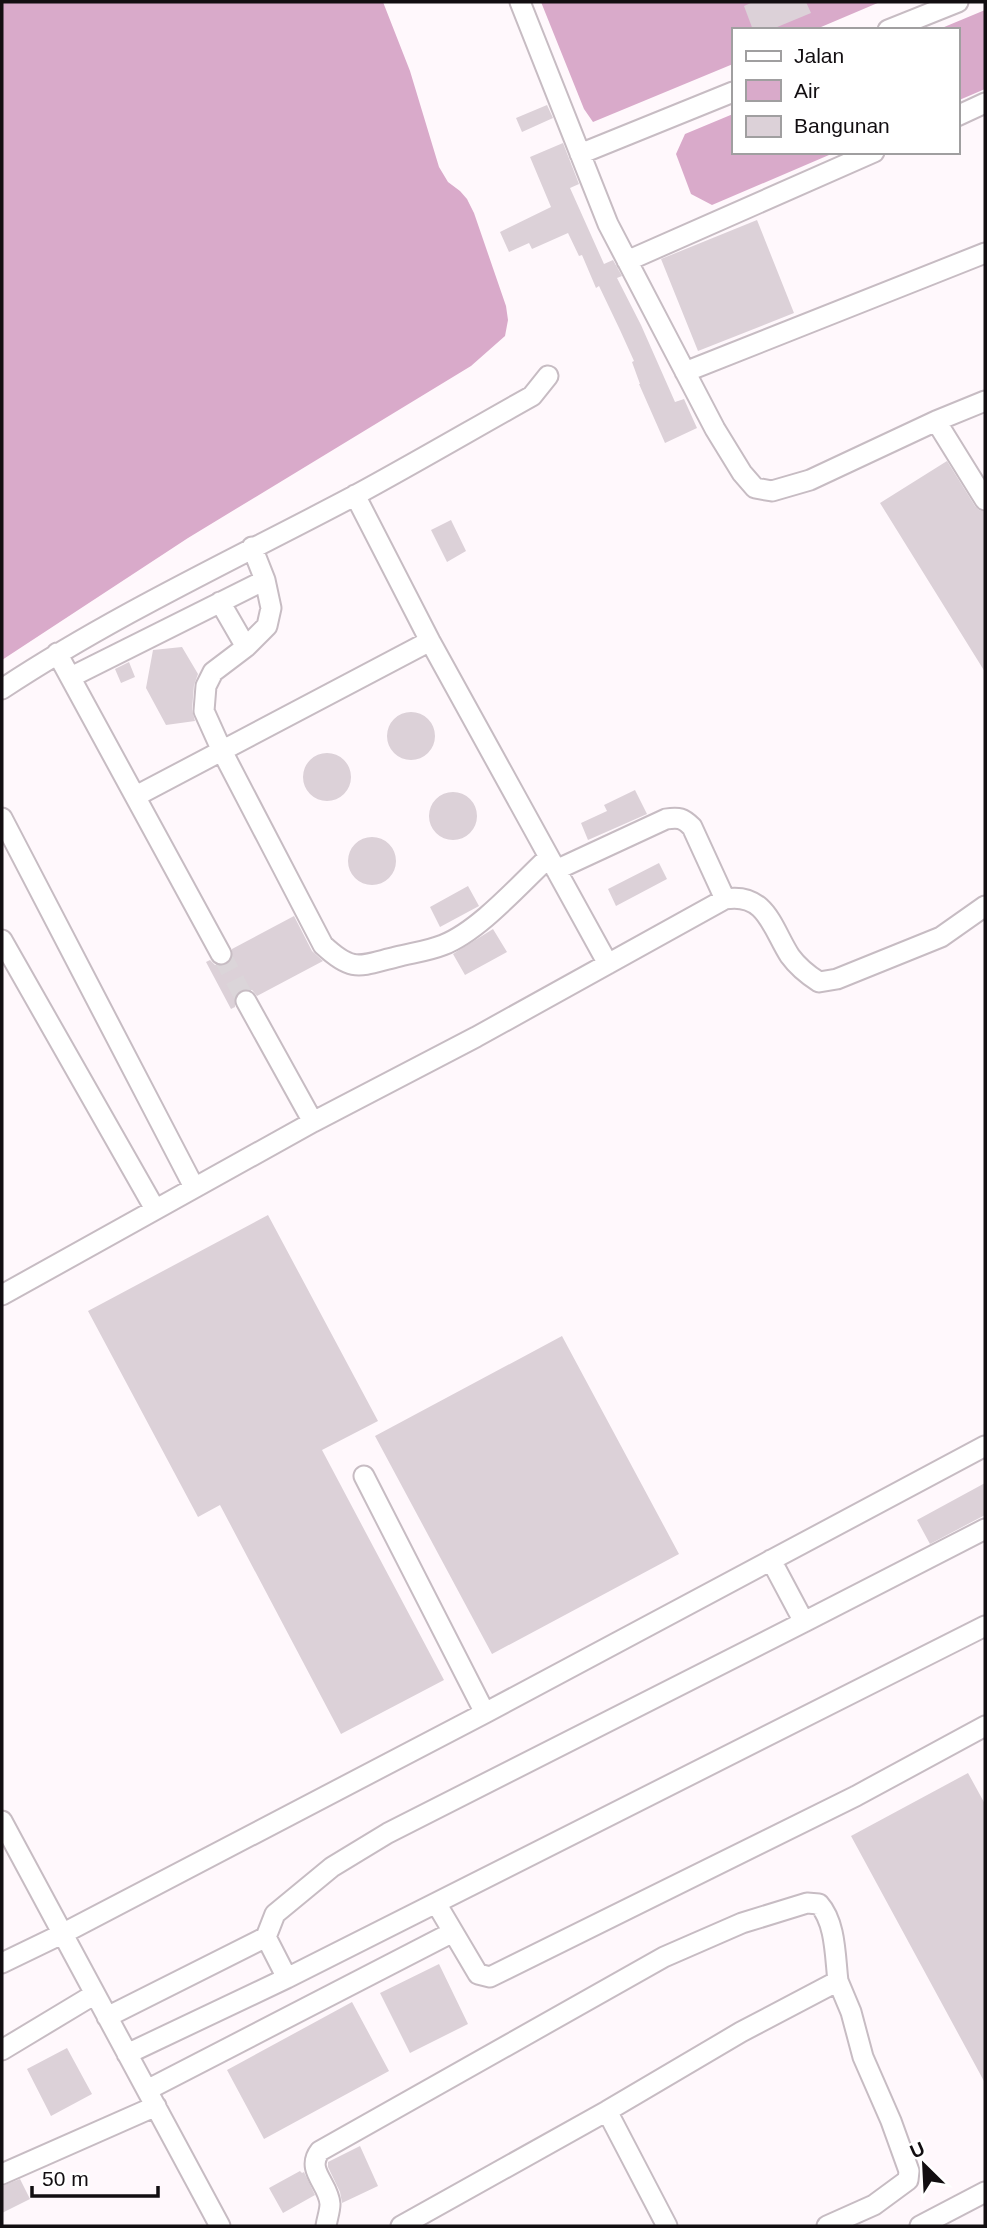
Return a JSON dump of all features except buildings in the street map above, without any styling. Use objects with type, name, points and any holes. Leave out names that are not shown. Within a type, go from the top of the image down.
[{"type":"street","points":[[520,2],[608,224],[709,420],[742,473],[755,488],[772,491],[810,480],[985,401]]},
{"type":"street","points":[[893,28],[958,2]]},
{"type":"street","points":[[580,154],[732,92]]},
{"type":"street","points":[[959,115],[985,103]]},
{"type":"street","points":[[627,261],[869,154]]},
{"type":"street","points":[[685,372],[985,253]]},
{"type":"street","points":[[2,689],[57,653],[252,547],[355,495],[532,396],[548,376]]},
{"type":"street","points":[[936,421],[985,499]]},
{"type":"street","points":[[355,495],[430,641],[608,964]]},
{"type":"street","points":[[252,547],[265,580],[271,608],[267,626],[246,647],[213,672],[206,686],[204,711],[323,945],[349,964],[363,965],[444,945],[477,925],[553,863],[676,817],[684,819],[692,827],[725,899]]},
{"type":"street","points":[[71,677],[265,580]]},
{"type":"street","points":[[220,602],[246,647]]},
{"type":"street","points":[[136,796],[430,641]]},
{"type":"street","points":[[57,653],[221,954]]},
{"type":"street","points":[[2,818],[194,1187]]},
{"type":"street","points":[[2,1295],[194,1187],[476,1037],[725,899],[741,897],[759,905],[791,956],[806,974],[819,982],[837,979],[941,937],[985,906]]},
{"type":"street","points":[[2,940],[155,1209]]},
{"type":"street","points":[[246,1001],[313,1122]]},
{"type":"street","points":[[2,1963],[485,1713],[985,1446]]},
{"type":"street","points":[[363,1476],[485,1713]]},
{"type":"street","points":[[107,2017],[265,1937],[275,1914],[332,1867],[388,1833],[985,1529]]},
{"type":"street","points":[[771,1560],[804,1622]]},
{"type":"street","points":[[127,2054],[287,1978],[985,1626]]},
{"type":"street","points":[[436,1903],[478,1974],[490,1977],[856,1796],[985,1726]]},
{"type":"street","points":[[2,1821],[220,2226]]},
{"type":"street","points":[[326,2226],[330,2203],[314,2166],[315,2157],[320,2151],[664,1957],[742,1923],[807,1903],[819,1904],[825,1911],[833,1938],[838,1981],[851,2012],[863,2057],[909,2171],[908,2180],[874,2205],[827,2226]]},
{"type":"street","points":[[2,2174],[152,2098],[453,1932]]},
{"type":"street","points":[[265,1937],[287,1978]]},
{"type":"street","points":[[401,2226],[607,2111],[741,2032],[838,1981]]},
{"type":"street","points":[[2,2050],[95,1994]]},
{"type":"street","points":[[607,2111],[667,2226]]},
{"type":"street","points":[[920,2226],[985,2192]]},
{"type":"water","points":[[2,2],[383,2],[410,71],[439,167],[448,182],[467,199],[474,213],[506,306],[508,320],[505,336],[471,366],[188,538],[2,660]]},
{"type":"water","points":[[541,2],[880,2],[819,28],[732,28],[732,64],[593,122],[584,109]]},
{"type":"water","points":[[985,10],[985,89],[959,100],[959,28],[942,28]]},
{"type":"water","points":[[732,114],[732,154],[831,154],[712,205],[691,194],[676,154],[685,134]]},
{"type":"tunnel","points":[[221,954],[246,1001]]}]
